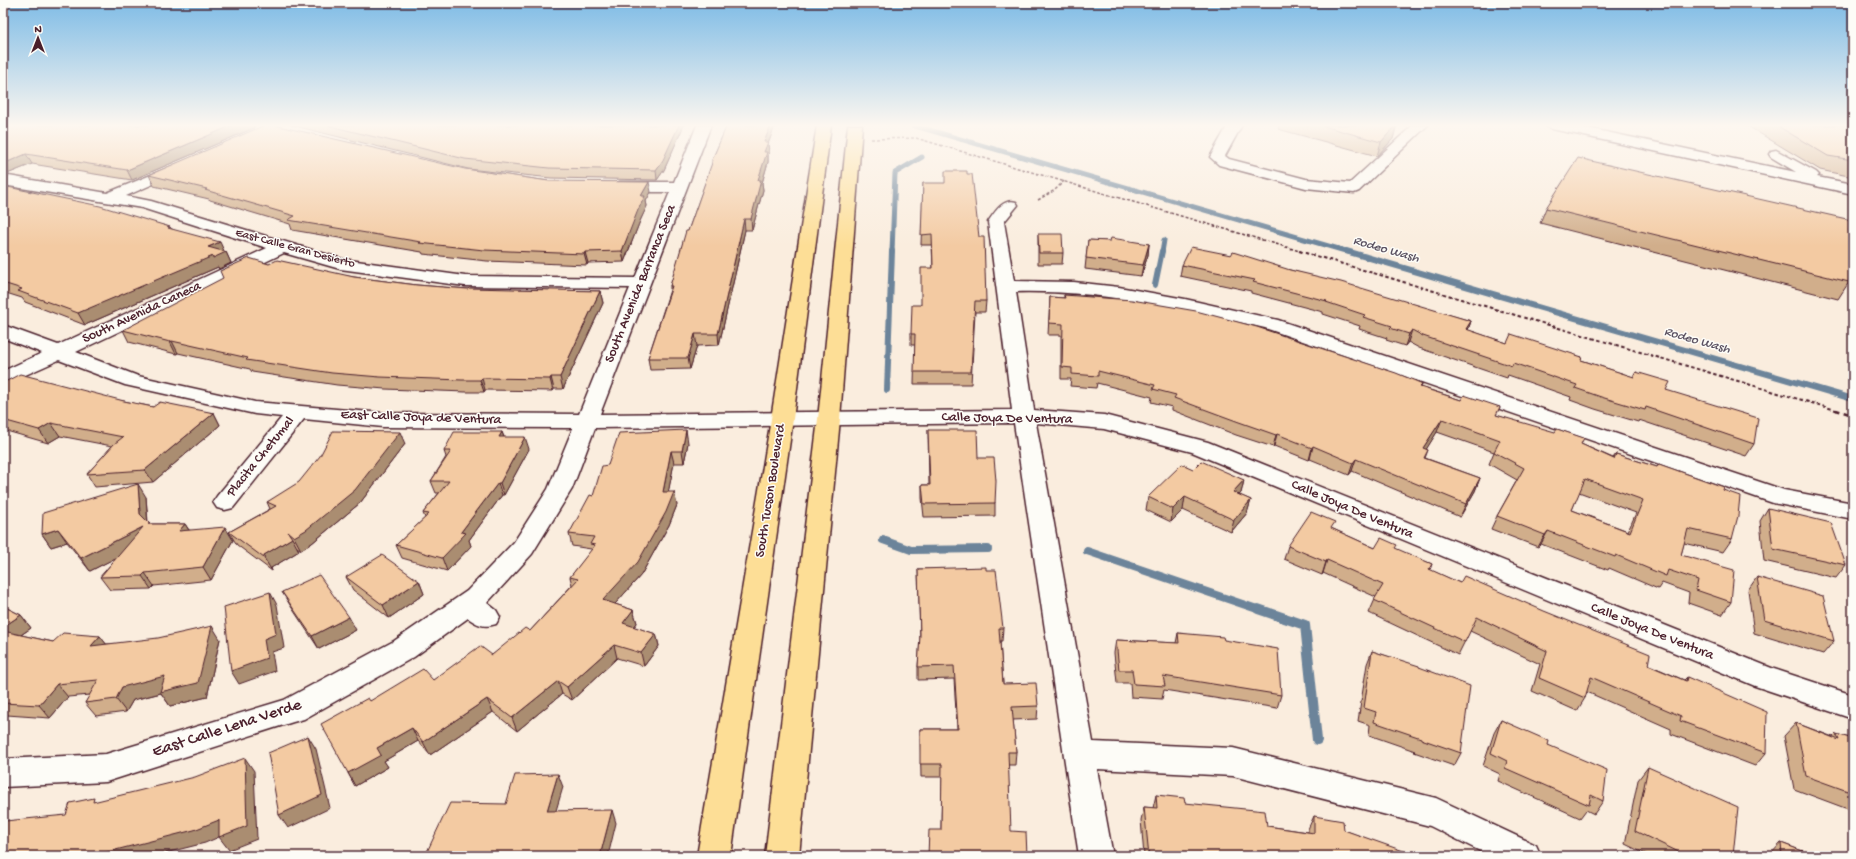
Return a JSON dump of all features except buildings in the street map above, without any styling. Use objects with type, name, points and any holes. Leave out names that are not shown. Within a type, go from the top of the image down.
[{"type":"main road","name":"South Tucson Boulevard","points":[[714,856],[782,419],[818,165]]},
{"type":"main road","points":[[782,856],[828,419],[858,165]]},
{"type":"street","points":[[108,198],[185,165]]},
{"type":"street","name":"South Avenida Barranca Seca","points":[[587,421],[688,165]]},
{"type":"street","points":[[1236,165],[1318,186],[1338,188],[1354,188],[1379,165]]},
{"type":"street","points":[[1740,165],[1853,190]]},
{"type":"street","points":[[1794,165],[1824,183]]},
{"type":"street","name":"East Calle Gran Desierto","points":[[3,180],[145,204],[340,264],[465,281],[641,283]]},
{"type":"street","points":[[603,187],[679,187]]},
{"type":"street","points":[[1010,205],[996,222],[1024,416],[1096,856]]},
{"type":"street","name":"South Avenida Caneca","points":[[3,379],[282,247]]},
{"type":"street","points":[[1006,287],[1043,286],[1098,289],[1191,305],[1271,324],[1781,497],[1853,511]]},
{"type":"street","name":"East Calle Joya de Ventura","points":[[3,331],[132,381],[256,408],[384,420],[587,421],[828,419]]},
{"type":"street","name":"Placita Chetumal","points":[[225,502],[298,412]]},
{"type":"street","name":"Calle Joya De Ventura","points":[[828,419],[1024,416],[1104,422],[1200,447],[1404,532],[1766,678],[1853,707]]},
{"type":"street","name":"East Calle Lena Verde","points":[[3,773],[106,768],[293,710],[477,610],[476,598],[523,548],[560,489],[587,421]]},
{"type":"street","points":[[1080,755],[1233,762],[1436,813],[1524,856]]},
{"type":"path","points":[[1007,165],[1853,415]]},
{"type":"path","points":[[1038,200],[1055,190],[1064,182]]},
{"type":"waterway","points":[[892,252],[895,173],[908,165]]},
{"type":"waterway","name":"Rodeo Wash","points":[[1050,165],[1349,252]]},
{"type":"waterway","points":[[1162,252],[1164,240]]},
{"type":"waterway","points":[[887,390],[892,251]]},
{"type":"waterway","points":[[1155,285],[1162,251]]},
{"type":"waterway","name":"Rodeo Wash","points":[[1346,251],[1853,399]]},
{"type":"waterway","points":[[883,540],[911,550],[988,549]]},
{"type":"waterway","points":[[1087,551],[1260,610]]},
{"type":"waterway","points":[[1258,609],[1305,625],[1317,740]]}]
